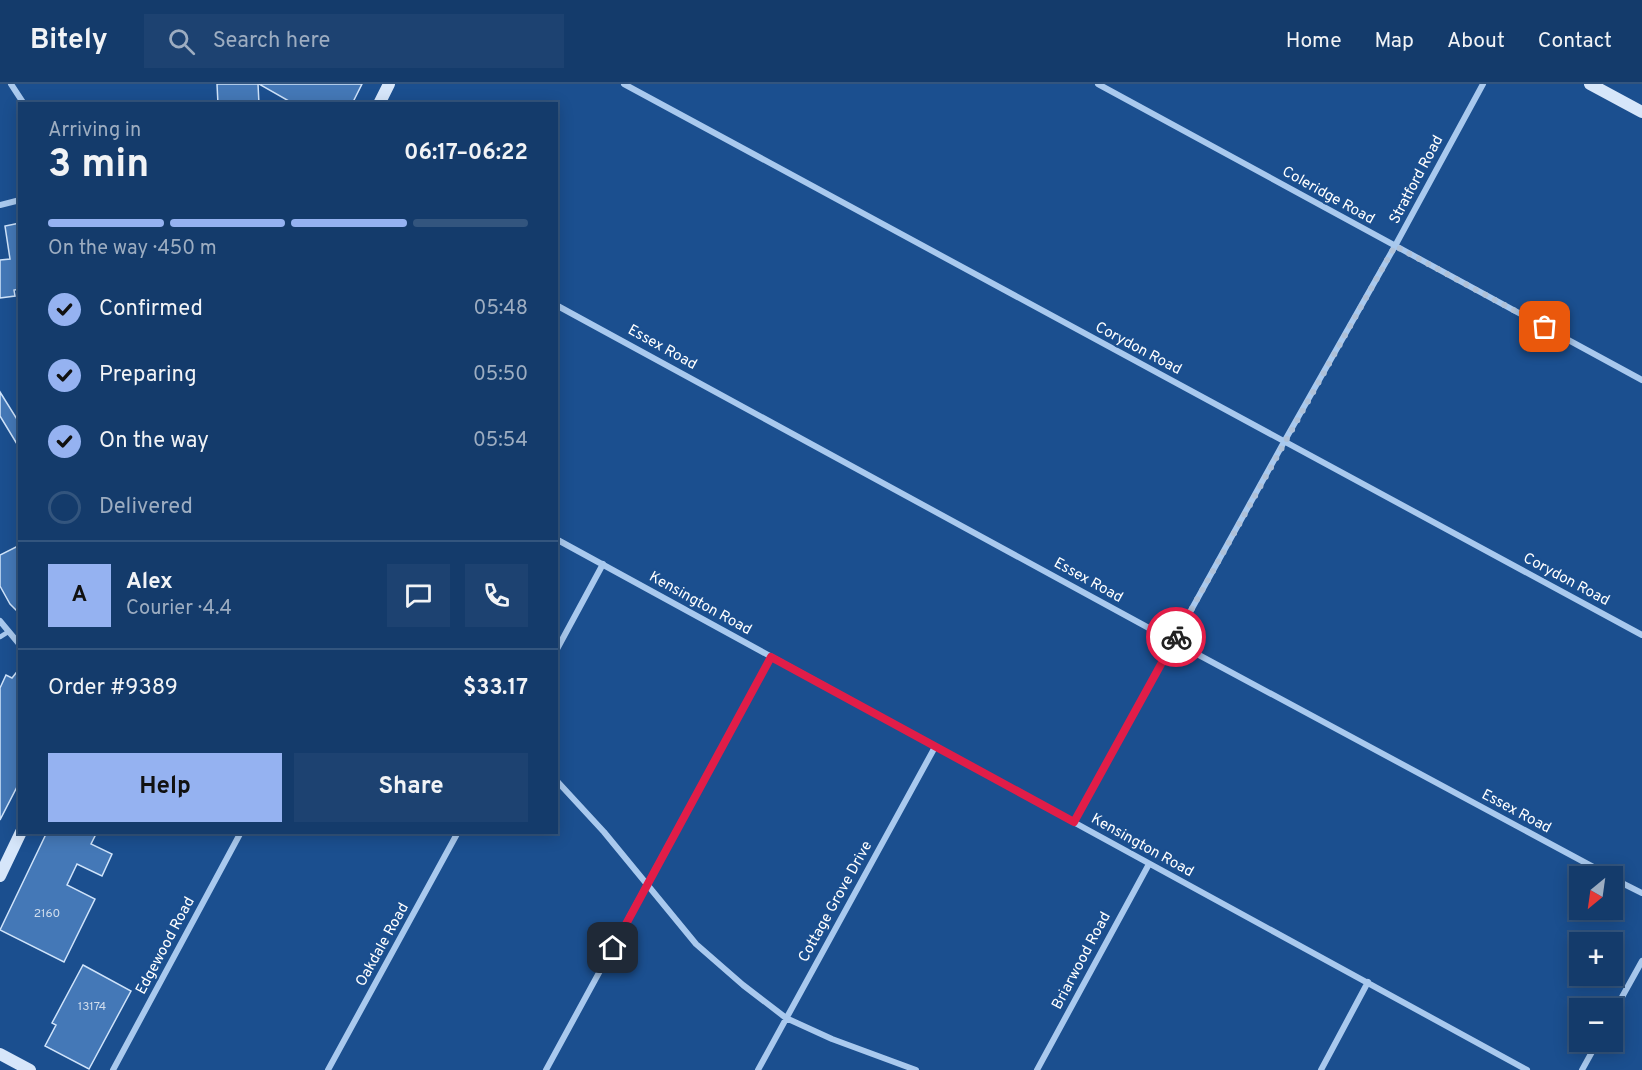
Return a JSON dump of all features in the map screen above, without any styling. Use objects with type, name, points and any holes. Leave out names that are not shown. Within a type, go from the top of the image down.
[{"type":"main road","points":[[382,102],[389,84]]},
{"type":"main road","points":[[1590,84],[1642,112]]},
{"type":"main road","points":[[0,876],[20,834]]},
{"type":"main road","points":[[0,1054],[30,1070]]},
{"type":"street","points":[[11,84],[23,102]]},
{"type":"street","name":"Corydon Road","points":[[624,84],[1642,635]]},
{"type":"street","name":"Coleridge Road","points":[[1098,84],[1642,380]]},
{"type":"street","name":"Stratford Road","points":[[1074,822],[1483,84]]},
{"type":"street","points":[[0,205],[18,200]]},
{"type":"street","name":"Essex Road","points":[[558,306],[1591,866]]},
{"type":"street","name":"Kensington Road","points":[[558,540],[1527,1070]]},
{"type":"street","points":[[558,647],[603,564]]},
{"type":"street","points":[[0,621],[18,643]]},
{"type":"street","points":[[546,1070],[771,657]]},
{"type":"street","name":"Cottage Grove Drive","points":[[758,1070],[935,747]]},
{"type":"street","points":[[558,782],[604,832],[696,945],[743,985],[786,1018],[832,1039],[916,1070]]},
{"type":"street","name":"Edgewood Road","points":[[113,1070],[240,834]]},
{"type":"street","name":"Oakdale Road","points":[[328,1070],[457,834]]},
{"type":"street","name":"Briarwood Road","points":[[1037,1070],[1149,864]]},
{"type":"street","name":"Essex Road","points":[[1623,883],[1642,893]]},
{"type":"street","points":[[1622,998],[1642,962]]},
{"type":"street","points":[[1321,1070],[1368,982]]},
{"type":"street","points":[[1582,1070],[1592,1052]]},
{"type":"lane","points":[[0,636],[8,632]]},
{"type":"building","points":[[217,84],[258,84],[259,102],[218,102]]},
{"type":"building","points":[[259,84],[362,84],[353,102],[290,102]]},
{"type":"building","points":[[18,223],[18,289],[14,290],[15,296],[0,298],[0,260],[10,259],[5,226]]},
{"type":"building","points":[[0,392],[18,421],[18,446],[0,416]]},
{"type":"building","points":[[18,546],[18,612],[10,604],[0,586],[0,555]]},
{"type":"building","points":[[18,670],[18,785],[0,820],[0,688],[6,675],[12,678]]},
{"type":"building","points":[[46,834],[96,834],[91,844],[112,854],[102,876],[77,864],[67,885],[95,899],[64,962],[0,930]]},
{"type":"building","points":[[83,965],[131,991],[89,1069],[45,1046],[56,1025],[52,1023]]},
{"type":"way so far","points":[[1176,637],[1395,246],[1545,327]]},
{"type":"route","points":[[613,948],[771,657],[1074,822],[1176,637]]}]
